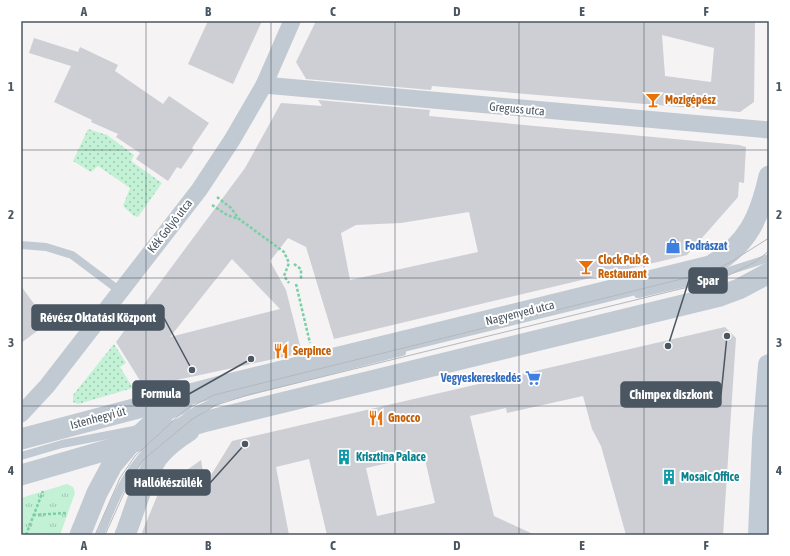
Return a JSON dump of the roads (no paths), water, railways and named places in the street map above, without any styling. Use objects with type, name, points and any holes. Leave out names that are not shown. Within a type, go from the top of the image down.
[{"type":"main road","points":[[759,535],[763,439],[769,365]]},
{"type":"street","name":"Kék Golyó utca","points":[[21,414],[47,386],[199,190],[232,140],[264,85],[292,21]]},
{"type":"street","name":"Greguss utca","points":[[264,85],[280,88],[769,130]]},
{"type":"street","name":"Nagyenyed utca","points":[[221,386],[710,266],[726,257],[745,238],[763,203],[769,176]]},
{"type":"street","points":[[21,476],[129,445],[163,426],[206,421],[720,296],[739,289],[769,273]]},
{"type":"street","points":[[163,426],[167,410],[221,386]]},
{"type":"street","name":"Istenhegyi út","points":[[21,438],[221,386]]},
{"type":"street","points":[[125,535],[158,457],[176,439],[206,421]]},
{"type":"street","points":[[80,535],[97,493],[112,465],[129,445]]},
{"type":"street","points":[[71,461],[87,466],[96,474],[98,483],[97,493]]},
{"type":"lane","points":[[21,245],[46,247],[72,255],[120,291]]},
{"type":"lane","points":[[631,296],[710,277],[769,258]]},
{"type":"lane","points":[[21,456],[67,443],[163,426],[223,398],[412,350]]},
{"type":"lane","points":[[100,535],[114,500],[135,464],[163,426],[187,416]]},
{"type":"tram line","points":[[95,535],[120,478],[135,456],[185,410],[214,395],[710,272],[729,263],[769,238]]},
{"type":"tram line","points":[[105,535],[129,482],[143,460],[191,420],[216,405],[248,395],[721,279],[755,262],[769,251]]},
{"type":"place","name":"Mozigépész","points":[[653,100]]},
{"type":"place","name":"Fodrászat","points":[[673,246]]},
{"type":"place","name":"Clock Pub & Restaurant","points":[[586,267]]},
{"type":"place","name":"Chimpex diszkont","points":[[727,336]]},
{"type":"place","name":"Spar","points":[[668,346]]},
{"type":"place","name":"Serpince","points":[[281,351]]},
{"type":"place","name":"Formula","points":[[251,359]]},
{"type":"place","name":"Révész Oktatási Központ","points":[[192,370]]},
{"type":"place","name":"Vegyeskereskedés","points":[[533,378]]},
{"type":"place","name":"Gnocco","points":[[376,418]]},
{"type":"place","name":"Hallókészülék","points":[[245,444]]},
{"type":"place","name":"Krisztina Palace","points":[[344,457]]},
{"type":"place","name":"Mosaic Office","points":[[669,477]]}]
